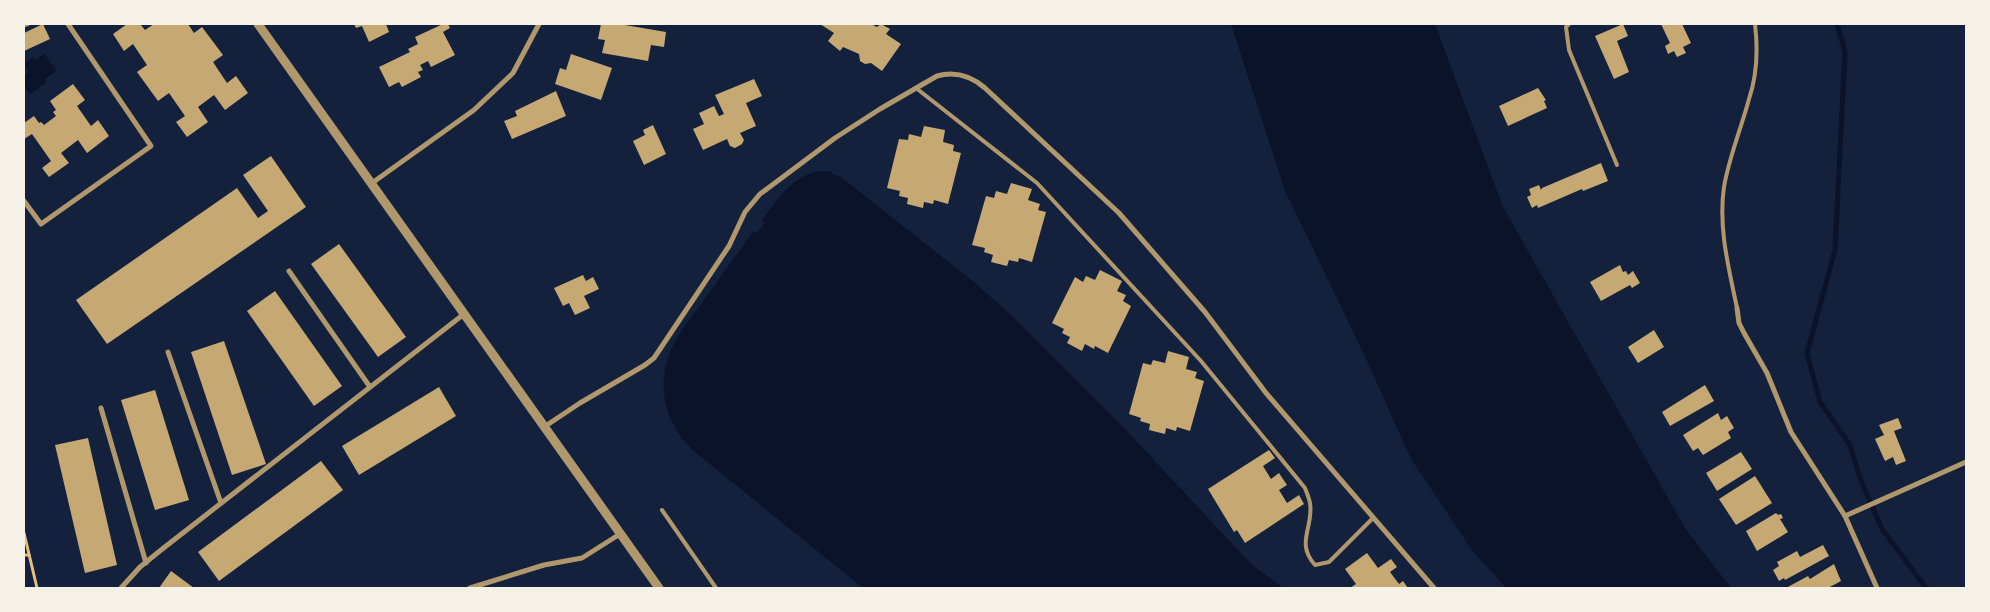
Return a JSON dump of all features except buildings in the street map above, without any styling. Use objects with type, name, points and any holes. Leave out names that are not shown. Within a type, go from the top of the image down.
[{"type":"street","points":[[24,201],[41,224],[151,146],[68,24]]},
{"type":"street","points":[[258,24],[659,588]]},
{"type":"street","points":[[372,184],[474,110],[507,79],[513,72],[539,24]]},
{"type":"street","points":[[544,427],[654,358],[729,246],[745,212],[760,194],[835,138],[916,88],[937,76],[945,74],[966,76],[985,88],[1119,212],[1205,312],[1266,393],[1434,588]]},
{"type":"street","points":[[289,271],[370,388]]},
{"type":"street","points":[[1737,308],[1739,323],[1767,373],[1791,432],[1845,516],[1877,588]]},
{"type":"street","points":[[121,588],[146,563],[464,314]]},
{"type":"street","points":[[168,352],[221,504]]},
{"type":"street","points":[[101,408],[146,563]]},
{"type":"street","points":[[1845,516],[1966,462]]},
{"type":"street","points":[[470,588],[544,565],[582,558],[620,534]]},
{"type":"lane","points":[[1569,24],[1566,27],[1569,50],[1617,165]]},
{"type":"lane","points":[[1737,308],[1724,242],[1723,204],[1729,164],[1750,99],[1755,74],[1757,54],[1755,24]]},
{"type":"lane","points":[[916,88],[1037,183],[1201,361],[1305,488],[1311,505],[1305,548],[1308,558],[1315,565],[1330,562],[1373,518]]},
{"type":"lane","points":[[662,510],[716,588]]},
{"type":"path","points":[[24,533],[37,588]]},
{"type":"path","points":[[24,555],[29,555]]},
{"type":"water","points":[[1231,24],[1435,24],[1503,207],[1685,528],[1731,588],[1506,588],[1472,550],[1411,459],[1363,352],[1285,191]]},
{"type":"water","points":[[44,53],[57,71],[45,79],[47,82],[30,94],[24,85],[24,76],[29,72],[24,65],[33,57],[36,60]]},
{"type":"water","points":[[822,171],[831,171],[832,174],[841,177],[974,282],[1010,314],[1126,430],[1252,565],[1283,588],[863,588],[696,453],[678,431],[666,407],[664,380],[670,352],[686,325],[754,231],[757,233],[765,223],[762,220],[781,196],[794,182],[802,177]]},
{"type":"waterway","points":[[1837,24],[1845,52],[1835,250],[1807,353],[1820,402],[1850,445],[1860,478],[1882,529],[1926,588]]}]
